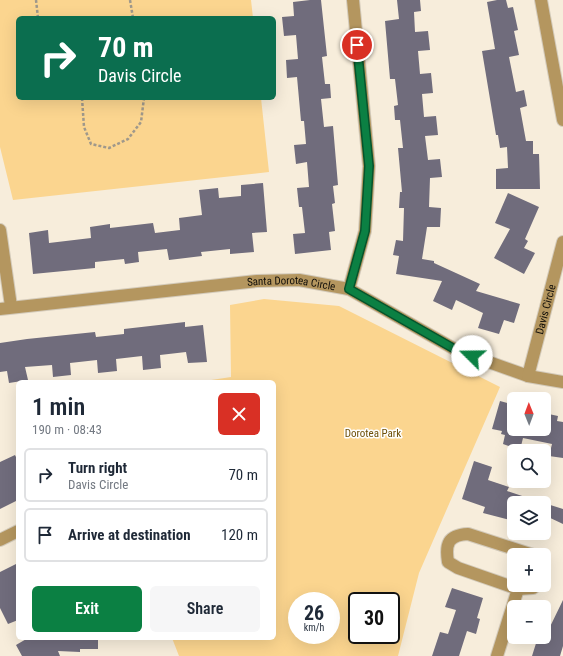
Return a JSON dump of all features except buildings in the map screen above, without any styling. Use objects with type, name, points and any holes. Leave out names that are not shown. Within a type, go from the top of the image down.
[{"type":"street","points":[[349,289],[365,231],[369,166],[353,0]]},
{"type":"street","points":[[541,0],[563,120]]},
{"type":"street","points":[[0,230],[5,307]]},
{"type":"street","name":"Davis Circle","points":[[528,376],[563,242]]},
{"type":"street","name":"Santa Dorotea Circle","points":[[5,307],[257,281],[299,280],[349,289],[458,351],[528,376],[563,382]]},
{"type":"street","points":[[0,540],[16,531]]},
{"type":"street","points":[[507,585],[458,568],[448,562],[446,550],[450,540],[458,535],[468,534],[511,548]]},
{"type":"street","points":[[497,656],[517,592]]},
{"type":"path","points":[[36,0],[38,16]]},
{"type":"path","points":[[130,0],[133,16]]},
{"type":"path","points":[[82,100],[84,128],[91,144],[109,148],[128,139],[141,122],[144,100]]},
{"type":"green space","points":[[0,0],[251,0],[253,16],[16,16],[16,100],[261,100],[269,172],[13,200],[0,147]]},
{"type":"green space","name":"Dorotea Park","points":[[264,299],[339,306],[500,387],[419,573],[398,656],[179,656],[173,640],[276,640],[276,380],[211,380],[231,377],[230,305]]},
{"type":"route","points":[[357,45],[369,166],[365,231],[349,289],[458,351],[472,356]]}]
